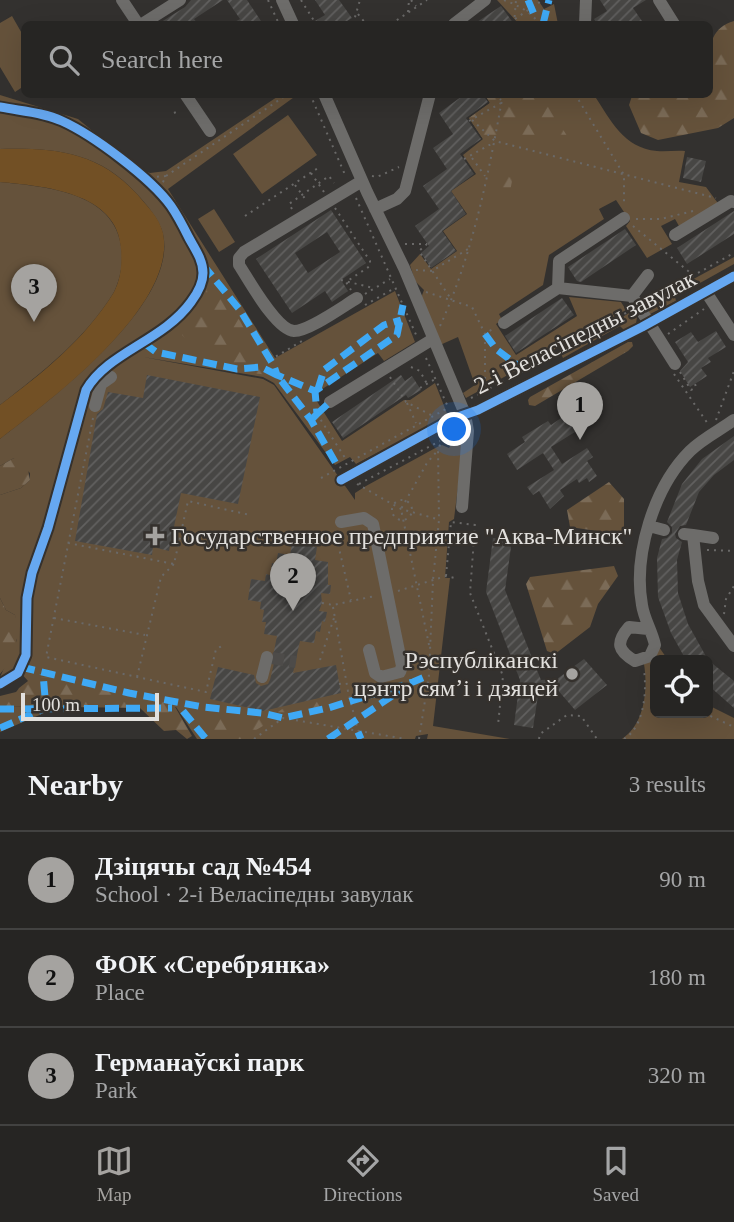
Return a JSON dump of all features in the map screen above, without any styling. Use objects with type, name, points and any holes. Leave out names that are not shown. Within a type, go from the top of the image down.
[{"type":"street","points":[[122,0],[138,21]]},
{"type":"street","points":[[145,21],[180,0]]},
{"type":"street","points":[[282,0],[292,21]]},
{"type":"street","points":[[458,21],[485,0]]},
{"type":"street","points":[[585,21],[586,0]]},
{"type":"street","points":[[659,0],[672,21]]},
{"type":"street","points":[[188,98],[210,131]]},
{"type":"street","name":"2-і Веласіпедны завулак","points":[[325,98],[355,180],[375,209],[404,268],[465,414]]},
{"type":"street","points":[[375,209],[397,199],[405,191],[429,98]]},
{"type":"street","points":[[357,298],[305,328],[293,331],[280,326],[239,265],[239,258],[329,200],[355,180],[368,160]]},
{"type":"street","points":[[675,236],[732,202],[734,188]]},
{"type":"street","points":[[558,288],[559,261],[624,213]]},
{"type":"street","points":[[635,301],[648,275]]},
{"type":"street","name":"2-і Веласіпедны завулак","points":[[341,480],[465,414],[478,410],[649,323],[709,297],[734,276]]},
{"type":"street","points":[[504,323],[558,288],[635,301],[673,368]]},
{"type":"street","points":[[709,297],[734,335]]},
{"type":"street","points":[[330,402],[433,339]]},
{"type":"street","points":[[95,406],[102,384],[111,377]]},
{"type":"street","points":[[462,507],[468,431],[465,414]]},
{"type":"street","points":[[648,629],[629,627],[621,636],[620,646],[624,654],[635,661],[650,656],[656,645],[648,629],[642,604],[639,563],[649,526],[667,479],[691,449],[734,420]]},
{"type":"street","points":[[338,525],[364,518],[373,524],[402,666],[400,672],[382,677],[375,673],[369,650]]},
{"type":"street","points":[[649,526],[664,530]]},
{"type":"street","points":[[713,538],[688,535],[694,549],[704,605],[734,646]]},
{"type":"street","points":[[262,677],[267,657]]},
{"type":"path","points":[[268,0],[278,21]]},
{"type":"path","points":[[301,0],[314,21]]},
{"type":"path","points":[[354,21],[360,0]]},
{"type":"path","points":[[410,0],[416,7]]},
{"type":"path","points":[[408,12],[410,0]]},
{"type":"path","points":[[395,21],[427,0]]},
{"type":"path","points":[[504,0],[516,5],[537,21]]},
{"type":"path","points":[[515,19],[516,0]]},
{"type":"path","points":[[515,19],[543,0]]},
{"type":"path","points":[[357,12],[364,21]]},
{"type":"path","points":[[143,178],[166,176],[282,98]]},
{"type":"path","points":[[312,98],[355,180],[391,278],[451,414]]},
{"type":"path","points":[[498,98],[501,102]]},
{"type":"path","points":[[433,339],[452,300],[468,249],[502,98]]},
{"type":"path","points":[[577,98],[624,175],[624,213],[693,275]]},
{"type":"path","points":[[501,102],[470,121],[494,142],[732,202]]},
{"type":"path","points":[[464,159],[494,142]]},
{"type":"path","points":[[471,157],[486,178]]},
{"type":"path","points":[[299,219],[289,204],[329,176],[355,180],[377,177],[413,160]]},
{"type":"path","points":[[245,216],[318,168]]},
{"type":"path","points":[[134,170],[161,194],[166,176]]},
{"type":"path","points":[[310,173],[370,261],[370,266],[346,282]]},
{"type":"path","points":[[294,184],[313,210]]},
{"type":"path","points":[[624,213],[661,219],[696,210]]},
{"type":"path","points":[[397,244],[427,244],[419,251],[452,300]]},
{"type":"path","points":[[408,269],[432,271],[468,249]]},
{"type":"path","points":[[467,400],[566,349],[635,301],[734,253]]},
{"type":"path","points":[[346,282],[357,298],[391,278]]},
{"type":"path","points":[[341,280],[374,288]]},
{"type":"path","points":[[418,290],[471,307],[485,334],[485,390]]},
{"type":"path","points":[[667,335],[709,297]]},
{"type":"path","points":[[485,334],[489,331]]},
{"type":"path","points":[[397,361],[420,370],[427,384]]},
{"type":"path","points":[[673,368],[708,424]]},
{"type":"path","points":[[384,369],[417,424]]},
{"type":"path","points":[[716,419],[734,371]]},
{"type":"path","points":[[420,388],[436,379]]},
{"type":"path","points":[[406,402],[432,416]]},
{"type":"path","points":[[95,406],[46,657],[206,692],[216,649],[222,646]]},
{"type":"path","points":[[321,478],[448,408]]},
{"type":"path","points":[[317,414],[347,462]]},
{"type":"path","points":[[430,649],[401,509],[449,430]]},
{"type":"path","points":[[439,520],[394,506],[358,484],[442,440]]},
{"type":"path","points":[[419,739],[429,675],[433,580],[439,520],[438,449]]},
{"type":"path","points":[[404,519],[395,515],[394,506],[396,502],[405,500]]},
{"type":"path","points":[[405,500],[412,508],[412,513]]},
{"type":"path","points":[[136,678],[161,577],[174,564],[188,501],[250,514]]},
{"type":"path","points":[[404,519],[412,513]]},
{"type":"path","points":[[446,576],[451,522],[475,525],[470,593],[503,676],[498,725]]},
{"type":"path","points":[[338,525],[351,601]]},
{"type":"path","points":[[68,543],[174,564]]},
{"type":"path","points":[[694,549],[734,551]]},
{"type":"path","points":[[403,590],[446,576],[455,578]]},
{"type":"path","points":[[723,632],[721,626],[726,599],[734,586]]},
{"type":"path","points":[[322,603],[333,605],[372,597]]},
{"type":"path","points":[[333,605],[346,682],[358,732]]},
{"type":"path","points":[[320,660],[334,617]]},
{"type":"path","points":[[53,618],[146,635]]},
{"type":"path","points":[[624,739],[633,734],[641,713],[645,678],[642,659]]},
{"type":"path","points":[[340,684],[346,682]]},
{"type":"path","points":[[539,739],[540,734],[567,715],[581,716],[597,739]]},
{"type":"path","points":[[713,717],[734,727]]},
{"type":"path","points":[[254,739],[283,718],[406,739]]},
{"type":"path","points":[[589,728],[593,726]]},
{"type":"green space","points":[[497,0],[538,0],[544,9],[554,4],[557,21],[516,21]]},
{"type":"green space","points":[[12,16],[21,32],[21,88],[15,92],[0,67],[0,23]]},
{"type":"green space","points":[[734,21],[734,118],[718,128],[658,140],[641,133],[629,105],[631,98],[713,98],[713,39],[723,26]]},
{"type":"green space","points":[[0,95],[78,119],[139,169],[150,173],[166,171],[276,98],[293,98],[168,189],[275,358],[395,291],[415,342],[384,361],[378,353],[313,395],[342,441],[435,383],[448,416],[356,464],[350,457],[335,465],[274,383],[263,377],[143,357],[263,379],[274,385],[355,500],[355,493],[366,486],[439,446],[449,448],[458,433],[465,430],[454,519],[449,522],[445,578],[450,578],[433,726],[510,739],[427,739],[428,734],[416,736],[415,739],[197,739],[176,707],[11,700],[28,681],[19,671],[26,659],[29,642],[28,603],[33,576],[52,524],[89,388],[107,369],[161,335],[186,312],[199,294],[205,272],[203,261],[170,200],[116,154],[94,137],[60,118],[43,112],[0,105]]},
{"type":"green space","points":[[487,98],[596,98],[612,123],[635,145],[657,151],[685,151],[679,182],[706,187],[720,206],[679,226],[675,219],[661,226],[672,244],[647,258],[626,226],[630,221],[616,200],[599,209],[604,219],[549,255],[543,285],[499,314],[502,320],[496,324],[516,355],[577,316],[569,297],[621,302],[626,310],[466,398],[463,393],[475,385],[458,337],[440,345],[421,298],[424,290],[415,281],[410,265],[420,254],[431,269],[457,251],[443,231],[467,214],[451,191],[476,174],[463,155],[483,139],[469,118],[490,103]]},
{"type":"green space","points":[[487,98],[554,98],[547,104],[569,139],[526,142],[483,139],[469,118],[490,103]]},
{"type":"green space","points":[[0,110],[40,117],[66,126],[98,145],[131,171],[159,196],[171,211],[194,256],[199,278],[188,301],[176,315],[114,358],[87,383],[25,587],[23,652],[13,671],[0,677],[17,640],[15,615],[6,610],[0,598],[0,495],[21,488],[30,480],[30,473],[14,458],[0,466],[0,439],[77,376],[106,349],[131,320],[151,290],[163,261],[163,234],[156,218],[141,198],[107,169],[91,161],[57,151],[0,149]]},
{"type":"green space","points":[[288,115],[317,155],[262,194],[233,154]]},
{"type":"green space","points":[[498,159],[515,165],[506,213],[495,183]]},
{"type":"green space","points":[[0,182],[59,191],[95,206],[109,218],[118,234],[122,255],[114,292],[90,325],[48,367],[0,405]]},
{"type":"green space","points":[[214,209],[235,242],[219,252],[198,219]]},
{"type":"green space","points":[[734,257],[734,264],[675,297],[676,301],[650,314],[642,307]]},
{"type":"green space","points":[[212,283],[240,321],[269,375],[234,371],[216,356],[198,351],[182,335],[186,321],[203,302],[206,287]]},
{"type":"green space","points":[[634,310],[636,324],[624,330],[620,326],[563,358],[561,354]]},
{"type":"green space","points":[[632,342],[633,346],[628,351],[535,406],[529,405],[530,397]]},
{"type":"green space","points":[[14,458],[22,459],[27,464],[30,480],[21,488],[0,495],[0,466]]},
{"type":"green space","points":[[609,482],[624,499],[624,535],[570,527],[567,510]]},
{"type":"green space","points":[[614,566],[618,576],[598,604],[590,627],[555,654],[547,651],[526,584],[530,577]]},
{"type":"green space","points":[[0,598],[6,610],[15,615],[18,631],[13,654],[0,674]]},
{"type":"green space","points":[[659,647],[665,655],[652,655]]},
{"type":"green space","points":[[650,657],[650,718],[713,718],[713,708],[734,718],[734,739],[622,739],[636,724],[643,705],[644,664]]},
{"type":"green space","points":[[34,677],[51,677],[167,702],[174,705],[192,736],[187,739],[176,730],[164,731],[140,708],[0,706],[0,696],[16,692]]},
{"type":"green space","points":[[328,697],[340,701],[316,710],[279,716],[278,712],[288,705]]},
{"type":"green space","points":[[0,706],[58,707],[0,732]]},
{"type":"green space","points":[[227,714],[242,718],[278,716],[252,732],[246,739],[204,739],[197,721],[200,718],[212,719]]},
{"type":"shaded area","points":[[0,149],[57,151],[91,161],[122,180],[137,194],[156,217],[163,233],[162,261],[151,290],[131,320],[78,376],[0,439],[0,405],[77,340],[103,309],[120,276],[121,249],[117,230],[107,215],[93,204],[56,190],[0,182]]},
{"type":"building","points":[[191,0],[223,0],[194,19],[196,21],[163,21]]},
{"type":"building","points":[[227,0],[247,0],[261,21],[236,21],[240,19]]},
{"type":"building","points":[[315,0],[339,0],[352,18],[347,21],[315,21],[325,15]]},
{"type":"building","points":[[600,0],[646,0],[633,8],[642,21],[595,21],[594,19],[607,11]]},
{"type":"building","points":[[501,6],[512,21],[478,21]]},
{"type":"building","points":[[460,98],[485,98],[488,102],[466,118],[481,139],[460,154],[474,174],[451,191],[466,214],[442,231],[456,251],[431,268],[421,253],[429,246],[415,226],[439,209],[423,186],[447,169],[433,148],[453,134],[439,113]]},
{"type":"building","points":[[687,157],[706,161],[701,182],[683,178]]},
{"type":"building","points":[[331,210],[366,263],[341,280],[348,291],[332,302],[325,291],[292,313],[256,259]],"holes":[[[327,232],[340,252],[308,273],[295,253]]]},
{"type":"building","points":[[734,211],[734,234],[687,264],[677,248]]},
{"type":"building","points":[[625,229],[636,245],[581,282],[577,281],[568,267]]},
{"type":"building","points":[[562,298],[574,315],[516,353],[505,336]]},
{"type":"building","points":[[716,331],[726,347],[708,358],[711,362],[701,368],[707,376],[690,387],[680,371],[688,362],[675,342],[691,332],[698,342]]},
{"type":"building","points":[[147,375],[260,397],[238,504],[181,493],[169,551],[153,547],[152,555],[75,541],[97,414],[103,409],[108,392],[143,398]]},
{"type":"building","points":[[401,375],[405,381],[412,376],[421,390],[408,398],[406,395],[343,438],[332,422]]},
{"type":"building","points":[[567,414],[578,430],[551,447],[562,464],[587,448],[593,457],[587,461],[597,476],[589,482],[587,478],[579,483],[577,479],[560,490],[564,496],[550,509],[539,491],[533,495],[527,487],[554,470],[543,453],[517,470],[507,454],[525,442],[522,437],[548,421],[551,425]]},
{"type":"building","points":[[734,436],[734,460],[714,475],[699,492],[686,525],[680,526],[675,534],[682,542],[677,560],[678,593],[688,624],[705,655],[683,655],[671,633],[658,597],[657,558],[662,539],[672,533],[672,527],[667,522],[682,484],[702,459]]},
{"type":"building","points":[[493,538],[512,540],[505,590],[541,680],[557,679],[584,659],[607,685],[575,710],[556,688],[539,689],[533,728],[514,725],[520,680],[486,592]]},
{"type":"building","points":[[292,543],[317,547],[315,560],[328,562],[328,585],[331,585],[330,594],[321,593],[319,611],[327,612],[325,622],[322,621],[320,632],[316,631],[314,643],[300,641],[293,673],[336,665],[341,693],[263,711],[210,699],[218,667],[254,675],[256,683],[261,686],[268,684],[275,659],[277,636],[264,634],[266,622],[262,622],[264,610],[260,609],[261,602],[248,600],[251,579],[265,581],[266,574],[270,575],[272,563],[276,564],[278,553],[290,555]]},
{"type":"building","points":[[713,664],[734,681],[734,708],[713,689]]},
{"type":"tunnel","points":[[272,658],[296,662]]},
{"type":"marked path","points":[[528,0],[536,19]]},
{"type":"marked path","points":[[544,21],[549,0]]},
{"type":"marked path","points":[[203,265],[240,310],[277,375],[315,391],[397,335],[403,305]]},
{"type":"marked path","points":[[318,389],[324,370],[384,325],[401,320]]},
{"type":"marked path","points":[[485,334],[496,349],[524,370]]},
{"type":"marked path","points":[[144,343],[156,352],[237,369],[261,367],[277,375],[311,420],[338,467]]},
{"type":"marked path","points":[[311,420],[317,414],[315,391]]},
{"type":"marked path","points":[[317,414],[330,402]]},
{"type":"marked path","points":[[21,667],[129,693],[283,718],[328,708],[429,675]]},
{"type":"marked path","points":[[0,728],[46,708],[43,674]]},
{"type":"marked path","points":[[328,739],[404,688]]},
{"type":"marked path","points":[[0,709],[172,708]]},
{"type":"marked path","points":[[183,711],[206,739]]},
{"type":"marked path","points":[[358,732],[361,739]]},
{"type":"cycle path","points":[[0,107],[62,121],[89,136],[136,170],[174,210],[198,255],[203,273],[197,292],[179,315],[166,327],[108,366],[86,390],[48,528],[32,573],[27,598],[26,655],[18,673],[0,684]]},
{"type":"cycle path","points":[[341,480],[452,419],[478,410],[642,327],[734,276]]},
{"type":"place","name":"Германаўскі парк","points":[[34,322]]},
{"type":"place","name":"Дзіцячы сад №454","points":[[580,440]]},
{"type":"place","name":"Государственное предприятие \"Аква-Минск\"","points":[[155,536]]},
{"type":"place","name":"ФОК «Серебрянка»","points":[[293,611]]},
{"type":"place","name":"Рэспубліканскі цэнтр сямʼі і дзяцей","points":[[572,674]]}]
